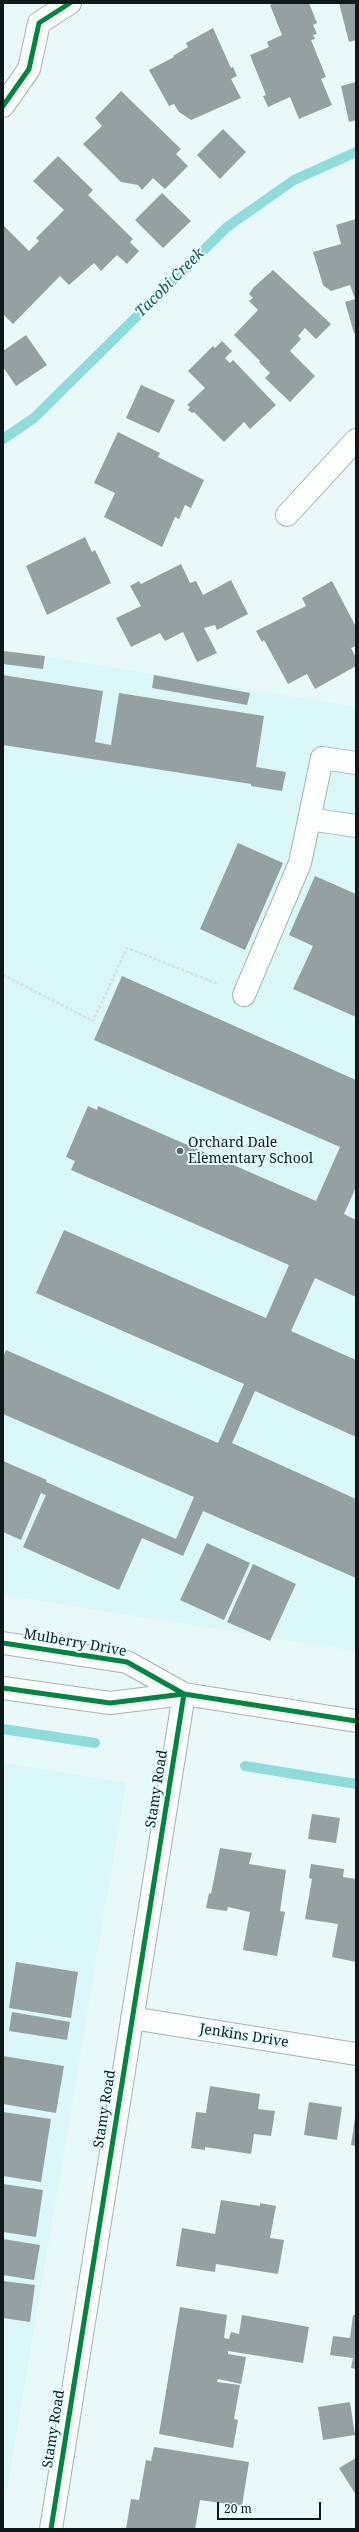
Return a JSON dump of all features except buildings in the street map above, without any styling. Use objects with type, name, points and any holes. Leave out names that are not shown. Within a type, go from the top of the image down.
[{"type":"street","points":[[3,106],[29,69],[41,13],[70,3]]},
{"type":"street","points":[[287,515],[356,440]]},
{"type":"street","points":[[244,995],[300,863],[322,758],[356,763]]},
{"type":"street","points":[[310,818],[356,826]]},
{"type":"street","name":"Mulberry Drive","points":[[3,1643],[127,1662],[184,1694]]},
{"type":"street","name":"Mulberry Drive","points":[[3,1688],[110,1703],[184,1694],[356,1722]]},
{"type":"street","name":"Stamy Road","points":[[51,2529],[184,1694]]},
{"type":"street","name":"Jenkins Drive","points":[[132,2018],[356,2054]]},
{"type":"path","points":[[3,975],[93,1021],[127,948],[244,995]]},
{"type":"shaded area","name":"Orchard Dale Elementary School","points":[[3,650],[356,707],[356,1651],[3,1595]]},
{"type":"shaded area","points":[[3,1763],[126,1783],[3,2513]]},
{"type":"waterway","name":"Tacobi Creek","points":[[3,439],[34,418],[227,227],[294,180],[356,152]]},
{"type":"waterway","points":[[3,1729],[95,1743]]},
{"type":"waterway","points":[[245,1766],[356,1784]]},
{"type":"cycle path","points":[[3,106],[29,69],[39,23],[70,3]]},
{"type":"cycle path","points":[[3,1643],[127,1662],[184,1694]]},
{"type":"cycle path","points":[[3,1688],[110,1703],[184,1694],[356,1721]]},
{"type":"cycle path","points":[[51,2529],[184,1694]]},
{"type":"place","name":"Orchard Dale Elementary School","points":[[180,1151]]}]
